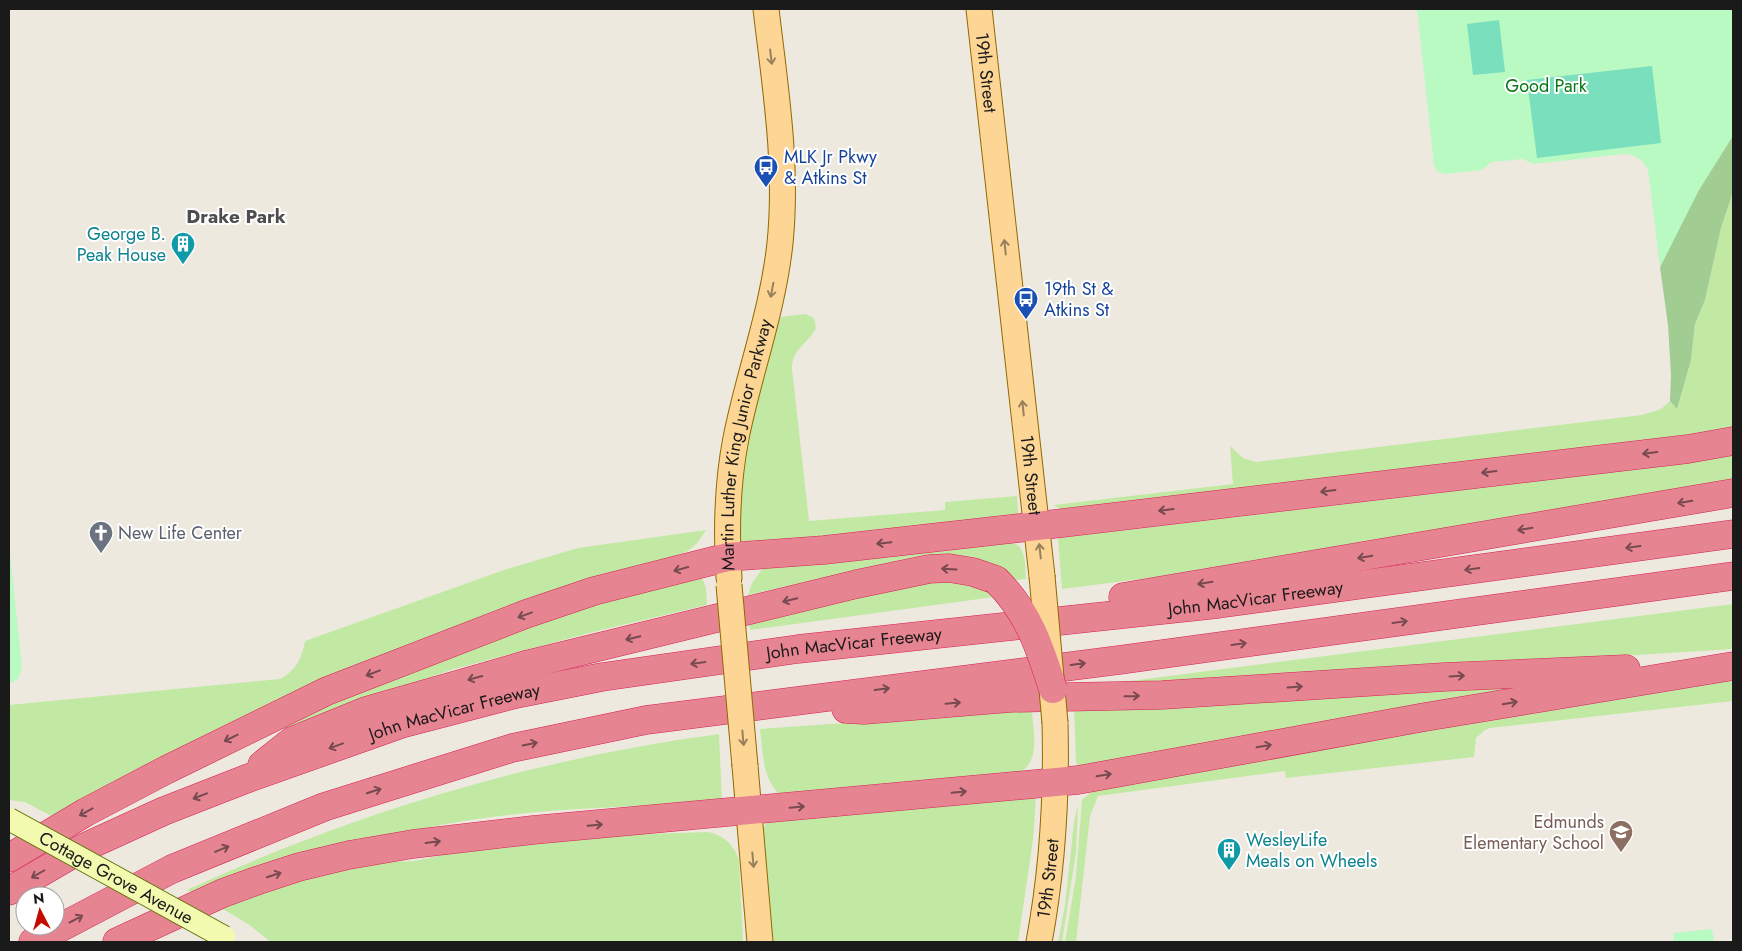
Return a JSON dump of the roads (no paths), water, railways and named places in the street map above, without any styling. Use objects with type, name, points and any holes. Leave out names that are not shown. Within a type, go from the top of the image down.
[{"type":"highway","points":[[9,858],[86,812],[166,770],[327,691],[526,614],[594,591],[728,556],[824,550],[1037,526],[1688,449],[1733,441]]},
{"type":"highway","points":[[798,649],[1325,564],[1733,493]]},
{"type":"highway","name":"John MacVicar Freeway","points":[[9,891],[84,848],[164,811],[246,779],[401,724],[516,694],[602,677],[798,649],[1218,604],[1733,534]]},
{"type":"highway","points":[[246,779],[292,741],[420,694],[529,664],[840,588],[928,569],[949,568],[973,572],[996,580],[1012,596],[1040,644],[1053,689]]},
{"type":"highway","points":[[33,942],[172,869],[324,808],[442,768],[512,748],[646,720],[1139,657],[1733,576]]},
{"type":"highway","points":[[764,704],[864,710],[1010,698],[1162,696],[1444,677],[1733,665]]},
{"type":"highway","points":[[117,942],[250,883],[298,867],[350,855],[413,844],[490,835],[1056,782],[1733,665]]},
{"type":"main road","name":"Martin Luther King Junior Parkway","points":[[760,942],[729,585],[728,496],[736,438],[762,338],[780,242],[782,179],[777,103],[766,9]]},
{"type":"main road","name":"19th Street","points":[[978,9],[1037,526],[1053,689],[1056,782],[1055,822],[1046,902],[1039,942]]},
{"type":"street","name":"Cottage Grove Avenue","points":[[9,820],[224,937]]},
{"type":"place","name":"MLK Jr Pkwy & Atkins St","points":[[766,188]]},
{"type":"place","name":"George B. Peak House","points":[[183,265]]},
{"type":"place","name":"19th St & Atkins St","points":[[1026,320]]},
{"type":"place","name":"New Life Center","points":[[101,554]]},
{"type":"place","name":"Edmunds Elementary School","points":[[1621,853]]},
{"type":"place","name":"WesleyLife Meals on Wheels","points":[[1229,871]]},
{"type":"district","name":"Drake Park","points":[[236,216]]},
{"type":"park label","name":"Good Park","points":[[1546,86]]}]
